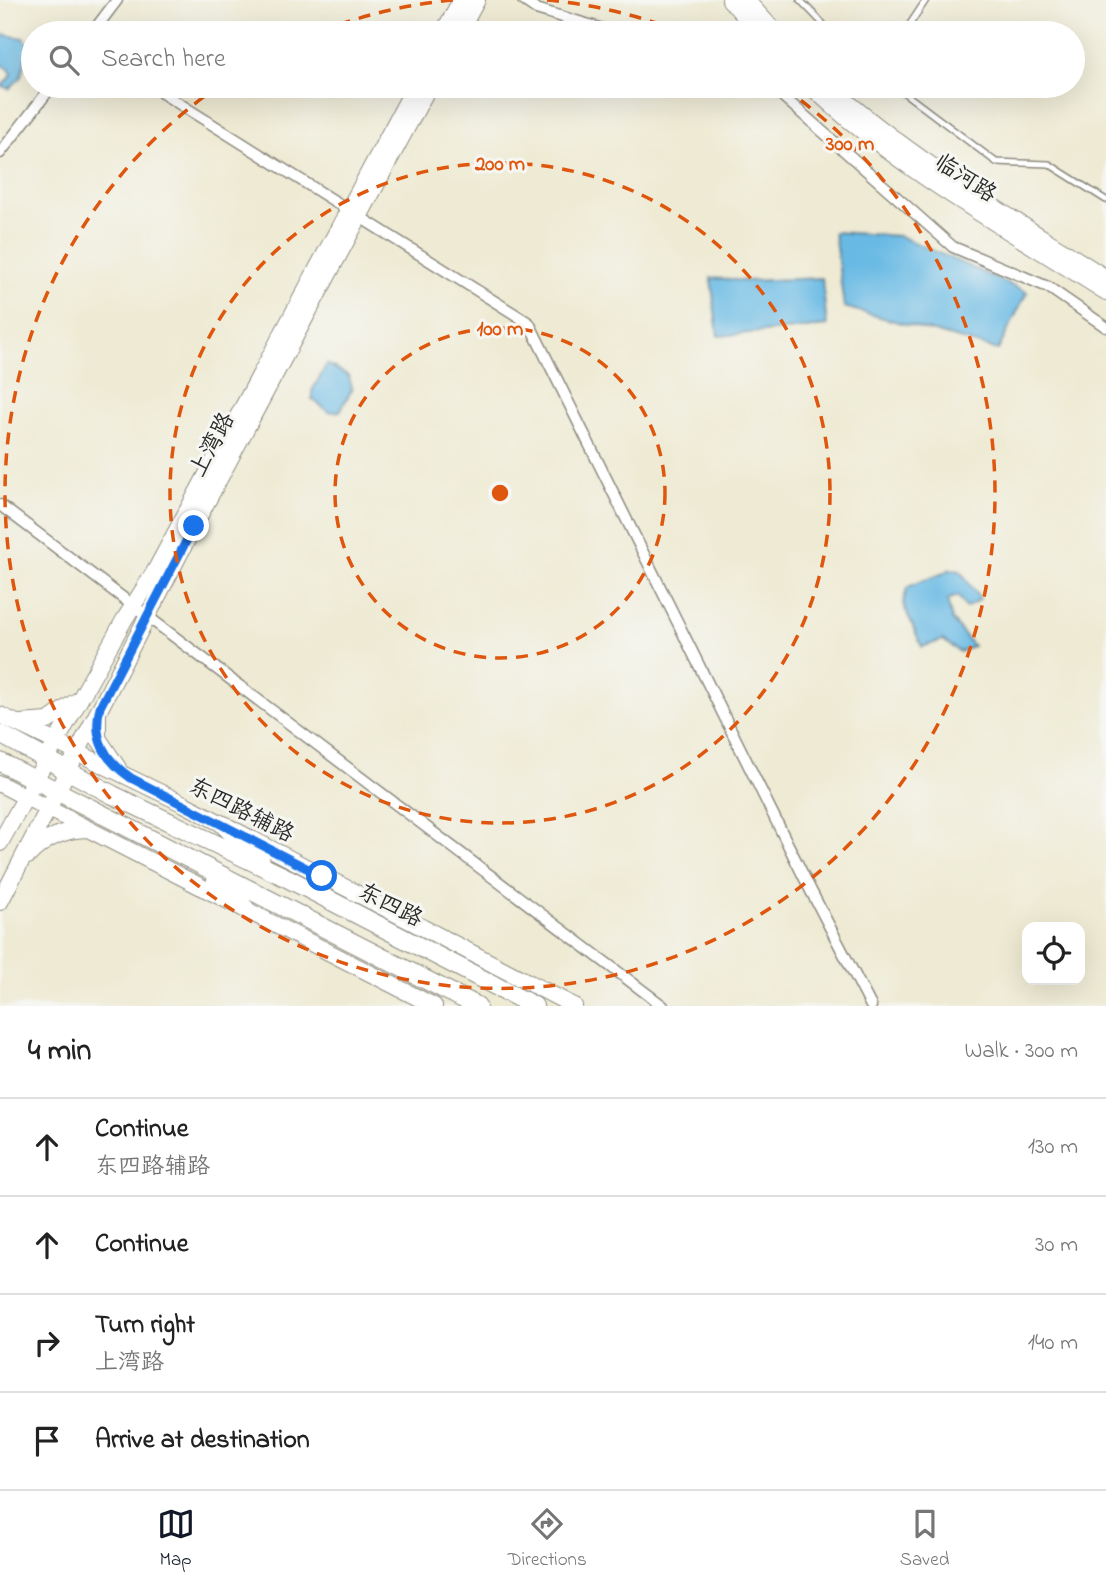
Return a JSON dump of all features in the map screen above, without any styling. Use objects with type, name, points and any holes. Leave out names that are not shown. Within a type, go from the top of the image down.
[{"type":"main road","points":[[450,21],[461,0]]},
{"type":"main road","points":[[466,21],[477,0]]},
{"type":"main road","points":[[730,0],[749,21]]},
{"type":"main road","points":[[746,0],[765,21]]},
{"type":"main road","name":"上湾路","points":[[0,902],[148,617],[409,98]]},
{"type":"main road","name":"上湾路","points":[[0,843],[354,212],[422,98]]},
{"type":"main road","name":"临河路","points":[[824,98],[929,181],[1106,292]]},
{"type":"main road","name":"临河路","points":[[842,98],[944,176],[1106,278]]},
{"type":"main road","points":[[4,723],[48,721],[67,711],[88,687]]},
{"type":"main road","points":[[100,707],[96,729],[102,748],[114,765],[131,778]]},
{"type":"main road","name":"东四路辅路","points":[[4,723],[57,743],[131,778],[574,1006]]},
{"type":"main road","name":"东四路","points":[[4,723],[47,759],[67,770],[534,1006]]},
{"type":"main road","points":[[0,762],[35,780],[53,800],[92,829],[434,1006]]},
{"type":"main road","points":[[0,784],[26,797],[53,800],[139,835],[477,1006]]},
{"type":"main road","points":[[224,825],[271,871]]},
{"type":"main road","points":[[18,869],[30,853],[53,836],[66,831],[92,829],[139,835]]},
{"type":"main road","points":[[197,865],[246,909]]},
{"type":"street","points":[[101,21],[117,0]]},
{"type":"street","points":[[523,0],[536,9],[576,21]]},
{"type":"street","points":[[0,153],[43,98]]},
{"type":"street","points":[[170,98],[529,323],[811,891],[872,1006]]},
{"type":"street","points":[[785,98],[953,247],[1048,287],[1106,327]]},
{"type":"street","points":[[0,505],[663,1006]]},
{"type":"lane","points":[[800,0],[820,21]]},
{"type":"lane","points":[[912,21],[926,0]]},
{"type":"lane","points":[[911,98],[996,162],[1049,164],[1106,200]]},
{"type":"water","points":[[0,34],[21,38],[21,77],[9,89],[2,86],[12,75],[10,70],[0,64]]},
{"type":"water","points":[[834,232],[900,236],[1027,292],[998,350],[844,307]]},
{"type":"water","points":[[711,278],[745,281],[822,278],[827,326],[718,336]]},
{"type":"water","points":[[327,364],[349,376],[352,389],[340,411],[329,412],[312,399],[312,391]]},
{"type":"water","points":[[950,569],[960,571],[980,599],[966,608],[958,596],[947,600],[952,620],[973,646],[960,652],[943,640],[922,647],[903,604],[907,588]]},
{"type":"route","points":[[194,526],[100,707],[96,729],[98,738],[114,765],[131,778],[322,876]]}]
